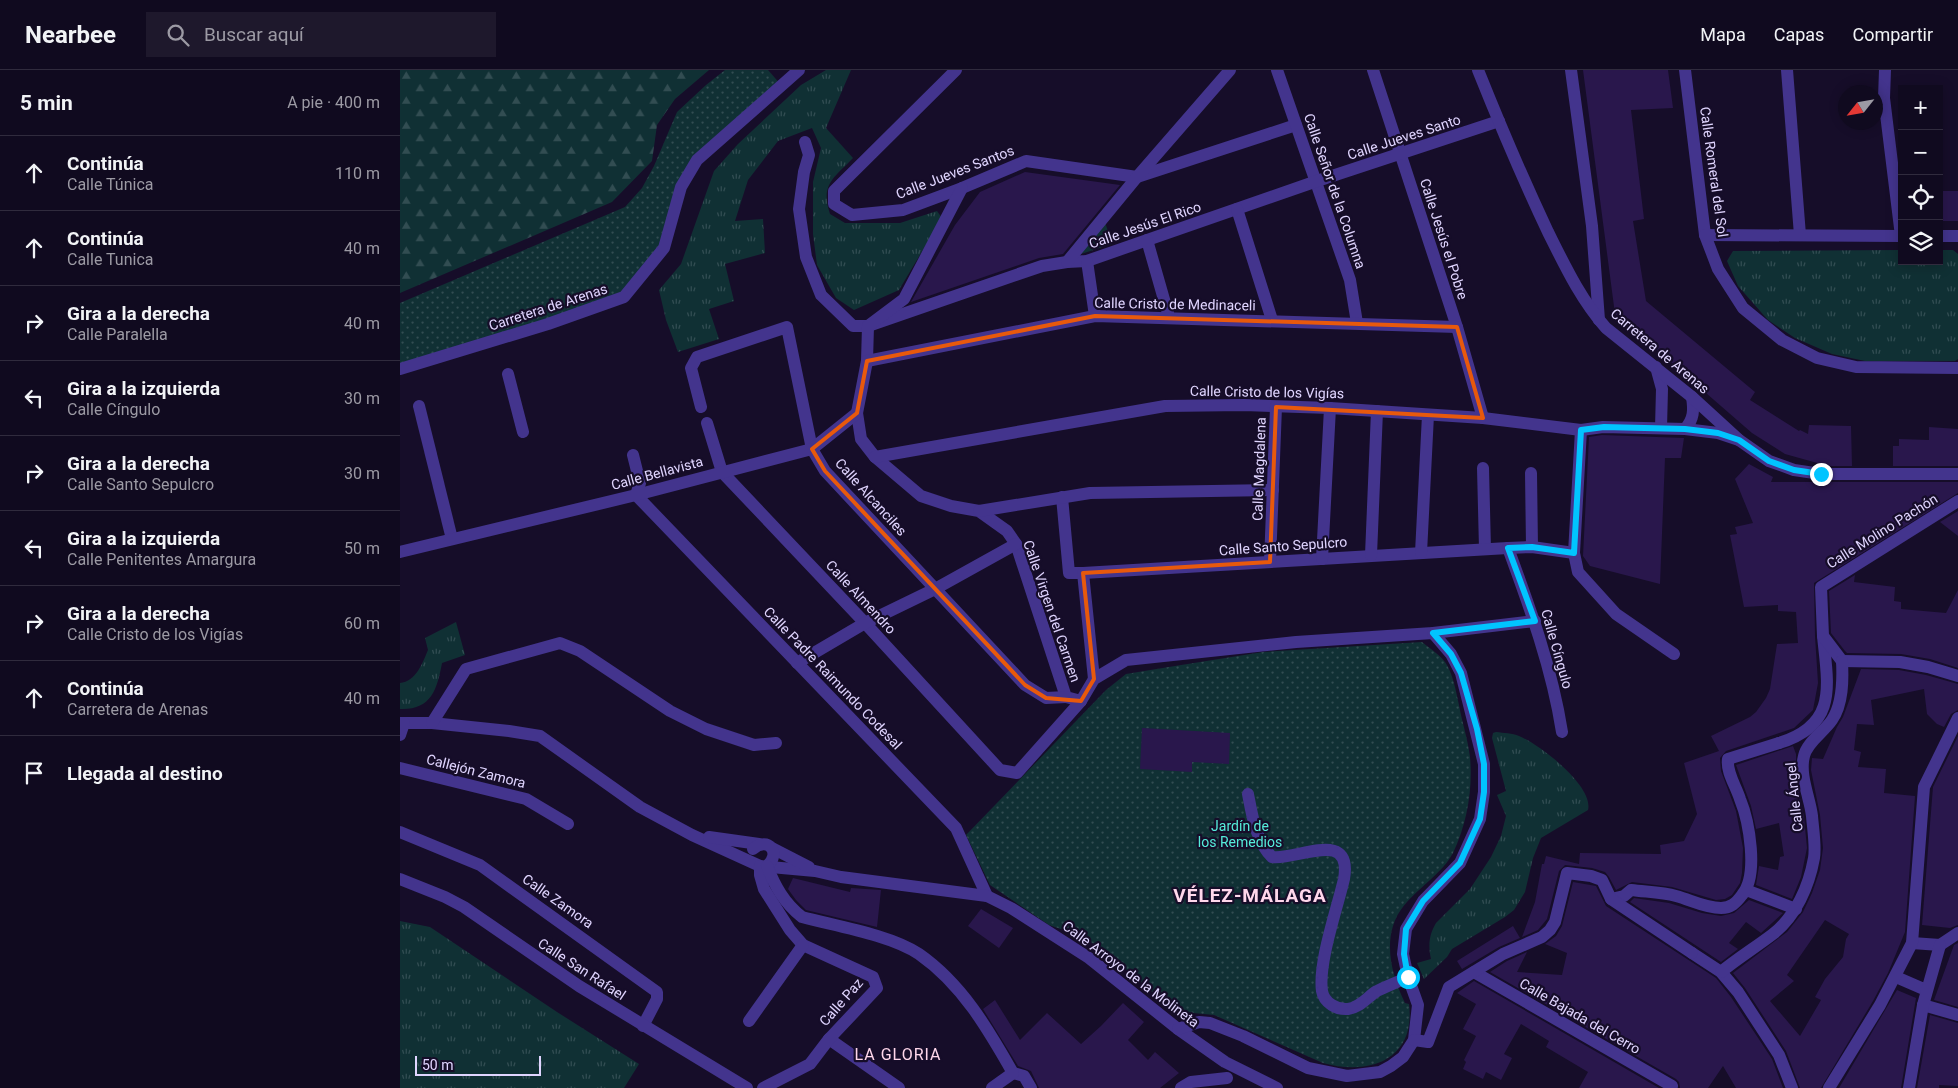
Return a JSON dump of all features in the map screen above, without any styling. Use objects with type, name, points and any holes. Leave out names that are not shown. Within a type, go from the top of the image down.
[{"type":"street","name":"Carretera de Arenas","points":[[400,369],[548,324],[624,297],[664,248],[681,187],[697,160],[799,70]]},
{"type":"street","name":"Calle Jueves Santos","points":[[956,70],[834,191],[834,204],[852,215],[903,210],[1026,161],[1137,177],[1296,125]]},
{"type":"street","points":[[1067,262],[1137,177],[1230,70]]},
{"type":"street","name":"Calle Señor de la Columna","points":[[1277,70],[1350,280],[1357,323]]},
{"type":"street","name":"Calle Jesús el Pobre","points":[[1373,70],[1457,327],[1482,418]]},
{"type":"street","name":"Carretera de Arenas","points":[[1478,70],[1530,194],[1565,267],[1599,320],[1606,328],[1656,366],[1739,440],[1769,461],[1794,470],[1821,474],[1958,474]]},
{"type":"street","points":[[1571,70],[1592,226],[1599,320]]},
{"type":"street","name":"Calle Romeral del Sol","points":[[1685,70],[1705,235],[1718,269],[1743,308],[1782,340],[1817,358],[1856,367],[1958,368]]},
{"type":"street","points":[[1787,70],[1800,235]]},
{"type":"street","points":[[1885,70],[1884,98],[1899,220]]},
{"type":"street","name":"Calle Jueves Santo","points":[[1317,181],[1500,121]]},
{"type":"street","points":[[805,142],[809,155],[804,172],[799,209],[806,257],[821,295],[853,326],[868,326],[904,299],[962,188]]},
{"type":"street","name":"Calle Jesús El Rico","points":[[868,326],[1042,266],[1067,262],[1087,262],[1317,181]]},
{"type":"street","points":[[1237,209],[1272,320]]},
{"type":"street","points":[[1705,235],[1898,236]]},
{"type":"street","points":[[1943,236],[1958,236]]},
{"type":"street","points":[[1147,240],[1169,318]]},
{"type":"street","points":[[1087,262],[1095,316]]},
{"type":"street","name":"Calle Cristo de Medinaceli","points":[[867,361],[1095,316],[1457,327]]},
{"type":"street","name":"Calle Virgen del Carmen","points":[[868,326],[867,361],[858,412],[862,439],[875,457],[921,496],[950,506],[979,511],[1007,531],[1016,544],[1066,697],[1081,701]]},
{"type":"street","name":"Calle Alcanciles","points":[[701,407],[690,368],[697,357],[786,327],[812,449],[825,471],[1025,684],[1046,698],[1066,697]]},
{"type":"street","points":[[1656,366],[1662,389],[1661,428]]},
{"type":"street","points":[[508,374],[524,432]]},
{"type":"street","points":[[1685,429],[1691,422],[1694,410],[1692,397]]},
{"type":"street","name":"Calle Cristo de los Vigías","points":[[875,457],[1165,406],[1244,404],[1482,418],[1581,430],[1604,427],[1685,429],[1718,433],[1739,440]]},
{"type":"street","points":[[420,406],[452,539]]},
{"type":"street","name":"Calle Magdalena","points":[[1270,562],[1276,407]]},
{"type":"street","points":[[1322,559],[1330,408]]},
{"type":"street","points":[[1371,556],[1377,411]]},
{"type":"street","name":"Calle Bellavista","points":[[400,552],[636,495],[812,449],[858,412]]},
{"type":"street","points":[[1421,553],[1428,415]]},
{"type":"street","name":"Calle Almendro","points":[[707,423],[722,472],[865,623],[1000,770],[1017,773],[1081,701]]},
{"type":"street","points":[[1581,430],[1574,553],[1578,572],[1616,614],[1674,654]]},
{"type":"street","points":[[632,455],[640,483],[636,495]]},
{"type":"street","points":[[1483,468],[1485,549]]},
{"type":"street","points":[[1531,473],[1532,547]]},
{"type":"street","points":[[979,511],[1090,494],[1273,490]]},
{"type":"street","name":"Calle Padre Raimundo Codesal","points":[[636,495],[956,828],[987,896]]},
{"type":"street","points":[[1062,498],[1069,573],[1083,574],[1094,679]]},
{"type":"street","name":"Calle Molino Pachón","points":[[1823,636],[1821,587],[1958,501]]},
{"type":"street","points":[[797,663],[865,623],[935,589],[1016,544]]},
{"type":"street","name":"Calle Santo Sepulcro","points":[[1083,574],[1508,548],[1532,547],[1574,553]]},
{"type":"street","name":"Calle Cíngulo","points":[[1508,548],[1535,621],[1558,706],[1562,732]]},
{"type":"street","points":[[1081,701],[1094,679],[1126,660],[1156,655],[1296,642],[1433,633],[1535,621]]},
{"type":"street","points":[[1178,1029],[1199,1022],[1210,1023],[1243,1036],[1308,1068],[1347,1076],[1380,1072],[1392,1066],[1403,1057],[1414,1040],[1418,1005],[1408,977],[1404,954],[1406,929],[1423,901],[1460,863],[1480,819],[1484,792],[1484,764],[1461,673],[1451,654],[1433,633]]},
{"type":"street","points":[[1823,636],[1842,662],[1900,662],[1928,667],[1958,676]]},
{"type":"street","points":[[1611,899],[1624,896],[1631,890],[1675,896],[1709,907],[1723,908],[1734,905],[1746,890],[1752,855],[1750,834],[1741,801],[1727,766],[1728,759],[1792,739],[1810,728],[1821,716],[1826,702],[1827,677],[1823,636]]},
{"type":"street","points":[[432,723],[466,669],[560,644],[580,651],[670,711],[706,729],[754,744],[776,743]]},
{"type":"street","name":"Calle Ángel","points":[[1722,972],[1735,960],[1775,932],[1796,909],[1805,889],[1814,857],[1812,815],[1804,772],[1804,756],[1810,745],[1833,719],[1841,697],[1843,681],[1842,662]]},
{"type":"street","points":[[1829,1088],[1896,977],[1912,944],[1924,787],[1958,718]]},
{"type":"street","name":"Calle Arroyo de la Molineta","points":[[402,727],[432,723],[509,730],[540,736],[640,807],[692,835],[760,864],[987,896],[1012,908],[1089,958],[1178,1029],[1225,1062],[1277,1088]]},
{"type":"street","name":"Callejón Zamora","points":[[400,768],[526,799],[568,824]]},
{"type":"street","points":[[1248,794],[1253,822],[1267,853],[1272,857],[1287,857],[1331,849],[1344,862],[1344,879],[1323,965],[1322,993],[1327,1001],[1334,1007],[1347,1009],[1357,1006],[1379,990],[1408,977]]},
{"type":"street","name":"Calle Zamora","points":[[400,832],[480,865],[657,992],[657,999],[642,1026]]},
{"type":"street","name":"Calle Arroyo de la Molineta","points":[[692,835],[759,844]]},
{"type":"street","points":[[760,864],[772,861],[774,854],[772,848],[766,844],[759,844],[753,849],[752,856],[760,864],[791,909],[802,917],[884,938],[918,954],[956,986],[988,1031],[1013,1073],[1024,1076],[1031,1088]]},
{"type":"street","name":"Calle Arroyo de la Molineta","points":[[772,848],[816,871]]},
{"type":"street","name":"Calle Paz","points":[[760,864],[760,875],[764,888],[790,930],[803,945],[873,977],[877,988],[829,1039],[810,1064],[780,1084],[763,1088]]},
{"type":"street","points":[[1414,1040],[1428,1042],[1449,987],[1503,954],[1542,937],[1550,930],[1555,922],[1567,873],[1591,876],[1602,880],[1611,899],[1722,972],[1738,992],[1779,1055],[1792,1088]]},
{"type":"street","name":"Calle San Rafael","points":[[400,878],[464,907],[579,986],[747,1088]]},
{"type":"street","points":[[1746,890],[1796,909]]},
{"type":"street","points":[[1912,944],[1940,945],[1958,934]]},
{"type":"street","points":[[749,1022],[803,945]]},
{"type":"street","points":[[1909,1088],[1926,990],[1940,945]]},
{"type":"street","name":"Calle Bajada del Cerro","points":[[1474,972],[1672,1086]]},
{"type":"street","points":[[1896,977],[1926,990]]},
{"type":"street","points":[[1923,1005],[1958,1015]]},
{"type":"street","points":[[829,1039],[899,1088]]},
{"type":"street","points":[[1181,1088],[1191,1082],[1227,1083],[1225,1062]]},
{"type":"street","points":[[992,1088],[1013,1073]]},
{"type":"highlighted area","points":[[1095,316],[1457,327],[1483,418],[1276,407],[1270,562],[1083,573],[1094,679],[1081,701],[1046,698],[1025,685],[825,471],[812,449],[857,413],[867,361]]},
{"type":"green space","points":[[400,70],[709,70],[675,99],[657,125],[652,161],[612,202],[400,293]]},
{"type":"green space","points":[[725,70],[768,70],[782,86],[697,160],[664,248],[624,297],[400,369],[400,303],[625,207],[642,188],[654,166],[677,112]]},
{"type":"green space","points":[[826,70],[851,70],[826,128],[853,158],[835,177],[828,188],[827,204],[830,214],[845,223],[900,223],[937,211],[942,218],[899,290],[854,310],[836,298],[817,265],[813,234],[813,182],[821,148],[812,128],[778,141],[748,180],[735,221],[763,219],[765,253],[725,264],[734,301],[709,309],[719,339],[678,352],[666,320],[659,290],[681,264],[714,171],[738,144],[801,85]]},
{"type":"green space","points":[[1105,222],[1112,244],[1081,254]]},
{"type":"green space","points":[[1898,250],[1898,265],[1943,265],[1943,250],[1953,250],[1958,254],[1958,359],[1955,361],[1865,361],[1832,354],[1795,338],[1768,320],[1738,286],[1727,261],[1733,251]]},
{"type":"green space","points":[[456,622],[465,655],[442,663],[435,690],[426,702],[419,706],[400,709],[400,683],[406,682],[415,675],[421,665],[428,650],[425,638]]},
{"type":"green space","name":"Jardín de los Remedios","points":[[1422,642],[1443,659],[1452,677],[1469,751],[1471,769],[1470,794],[1462,830],[1453,853],[1439,872],[1404,905],[1393,926],[1390,955],[1394,975],[1401,994],[1405,1003],[1409,1004],[1409,1023],[1405,1039],[1397,1051],[1386,1059],[1372,1065],[1357,1067],[1323,1063],[1214,1015],[1183,1012],[1166,1004],[1114,959],[1084,937],[1049,925],[990,885],[966,835],[1106,690],[1126,674],[1263,652]]},
{"type":"green space","points":[[1493,733],[1519,736],[1528,740],[1563,767],[1583,789],[1588,800],[1588,810],[1541,838],[1533,858],[1525,892],[1514,910],[1452,949],[1447,957],[1424,979],[1417,963],[1431,959],[1430,940],[1436,923],[1470,889],[1491,857],[1501,836],[1506,816],[1497,795],[1506,791],[1492,738]]},
{"type":"green space","points":[[400,921],[430,927],[639,1064],[624,1088],[400,1088]]},
{"type":"building","points":[[1583,70],[1668,70],[1673,108],[1631,110],[1644,219],[1633,221],[1646,301],[1755,392],[1750,400],[1799,431],[1808,434],[1809,425],[1851,426],[1852,466],[1828,466],[1785,454],[1752,433],[1615,314]]},
{"type":"building","points":[[1025,172],[1120,185],[1063,254],[1039,258],[911,302],[955,225],[980,192]]},
{"type":"building","points":[[1943,191],[1958,191],[1958,221],[1943,221]]},
{"type":"building","points":[[1929,427],[1958,429],[1958,466],[1893,466],[1893,446],[1899,446],[1899,439],[1929,440]]},
{"type":"building","points":[[1602,435],[1684,438],[1681,458],[1665,458],[1660,584],[1590,566],[1583,556],[1589,437]]},
{"type":"building","points":[[1749,464],[1773,477],[1771,482],[1958,482],[1958,493],[1814,583],[1818,683],[1813,710],[1794,728],[1726,751],[1720,758],[1721,771],[1736,811],[1743,848],[1740,883],[1732,895],[1725,899],[1716,900],[1672,887],[1632,882],[1616,890],[1605,872],[1592,868],[1565,865],[1559,871],[1547,919],[1538,930],[1522,937],[1535,902],[1542,864],[1544,864],[1546,856],[1579,864],[1580,853],[1661,854],[1660,845],[1684,841],[1697,814],[1684,763],[1719,751],[1711,736],[1750,717],[1766,698],[1770,689],[1777,644],[1798,643],[1796,612],[1778,611],[1778,605],[1744,607],[1730,535],[1737,534],[1735,527],[1753,523],[1735,479]]},
{"type":"building","points":[[1958,511],[1958,536],[1940,522]]},
{"type":"building","points":[[1855,575],[1854,582],[1895,587],[1894,601],[1901,602],[1901,609],[1946,613],[1958,590],[1958,668],[1930,659],[1901,654],[1847,653],[1831,633],[1829,591]]},
{"type":"building","points":[[1861,669],[1899,670],[1958,684],[1958,710],[1951,714],[1944,727],[1937,724],[1927,714],[1924,689],[1871,700],[1874,725],[1857,724],[1854,750],[1861,752],[1858,767],[1886,769],[1884,793],[1915,796],[1905,932],[1888,973],[1873,1001],[1821,1088],[1800,1088],[1786,1051],[1733,973],[1787,932],[1803,912],[1812,893],[1820,870],[1823,848],[1820,815],[1811,770],[1812,758],[1823,759],[1843,717]],"holes":[[[1825,920],[1849,934],[1846,939],[1843,957],[1825,979],[1815,997],[1821,1000],[1800,1036],[1770,1001],[1794,981],[1787,975]]]},
{"type":"building","points":[[1142,728],[1230,733],[1229,764],[1192,762],[1192,772],[1140,769]]},
{"type":"building","points":[[1958,736],[1958,925],[1950,928],[1922,925],[1933,787]]},
{"type":"building","points":[[1793,746],[1796,754],[1796,780],[1804,817],[1807,848],[1801,877],[1792,899],[1756,885],[1759,866],[1778,870],[1780,857],[1784,856],[1779,823],[1756,829],[1751,806],[1736,765]]},
{"type":"building","points":[[793,878],[850,892],[851,888],[881,890],[877,927],[806,910],[788,889]]},
{"type":"building","points":[[1573,882],[1596,886],[1606,906],[1716,978],[1731,997],[1772,1059],[1783,1088],[1736,1088],[1723,1066],[1708,1088],[1680,1088],[1679,1082],[1676,1079],[1490,972],[1507,961],[1527,952],[1517,972],[1562,975],[1567,953],[1545,944],[1556,936],[1562,926]]},
{"type":"building","points":[[1634,898],[1669,903],[1702,913],[1721,916],[1734,913],[1749,900],[1783,913],[1761,933],[1746,922],[1729,943],[1738,949],[1721,962],[1630,902]]},
{"type":"building","points":[[981,909],[1013,928],[999,948],[968,926]]},
{"type":"building","points":[[1513,926],[1520,938],[1499,947],[1462,969],[1457,961]]},
{"type":"building","points":[[1958,943],[1958,1007],[1934,1000],[1954,945]]},
{"type":"building","points":[[1474,981],[1659,1088],[1579,1088],[1588,1072],[1546,1047],[1549,1041],[1521,1024],[1504,1054],[1512,1058],[1501,1080],[1486,1072],[1483,1079],[1463,1069],[1466,1062],[1464,1060],[1476,1036],[1463,1029],[1476,1004],[1457,993]]},
{"type":"building","points":[[1897,990],[1916,998],[1901,1088],[1839,1088]]},
{"type":"building","points":[[995,1000],[1020,1040],[1047,1013],[1081,1044],[1123,1003],[1144,1022],[1128,1040],[1148,1060],[1155,1052],[1179,1073],[1160,1088],[1039,1088],[1031,1071],[1018,1066],[983,1009]]},
{"type":"building","points":[[1930,1015],[1958,1023],[1958,1086],[1939,1085],[1939,1088],[1917,1088]]},
{"type":"district","name":"VÉLEZ-MÁLAGA","points":[[1250,895]]},
{"type":"district","name":"LA GLORIA","points":[[898,1054]]},
{"type":"route","points":[[1408,977],[1404,954],[1406,929],[1423,901],[1460,863],[1480,819],[1484,792],[1484,764],[1477,729],[1461,673],[1451,654],[1433,633],[1535,621],[1508,548],[1532,547],[1574,553],[1581,430],[1604,427],[1685,429],[1718,433],[1739,440],[1769,461],[1794,470],[1821,474]]}]
